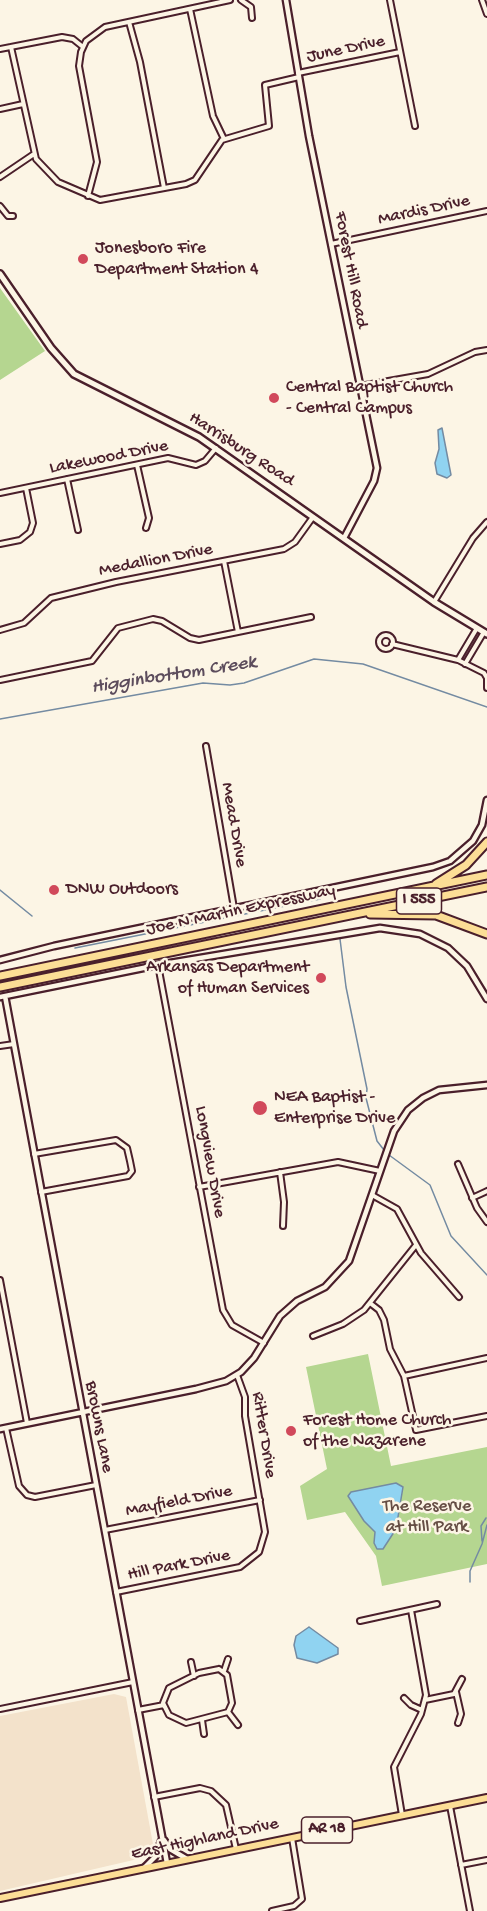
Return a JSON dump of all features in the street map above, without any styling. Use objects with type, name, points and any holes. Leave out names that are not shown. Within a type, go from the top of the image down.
[{"type":"highway","points":[[431,887],[466,865],[487,842]]},
{"type":"highway","name":"Joe N Martin Expressway","points":[[0,976],[487,875]]},
{"type":"highway","name":"Joe N Martin Expressway","points":[[0,987],[487,887]]},
{"type":"highway","points":[[351,915],[430,914],[449,918],[487,934]]},
{"type":"main road","name":"Harrisburg Road","points":[[0,274],[51,348],[74,374],[216,448],[434,602],[486,633]]},
{"type":"main road","name":"East Highland Drive","points":[[0,1898],[487,1798]]},
{"type":"street","points":[[88,196],[97,162],[79,70],[83,47],[90,37],[102,28],[230,0]]},
{"type":"street","points":[[241,0],[252,7],[252,18]]},
{"type":"street","name":"Forest Hill Road","points":[[286,0],[298,75],[377,468],[374,481],[344,538]]},
{"type":"street","points":[[390,0],[415,126]]},
{"type":"street","points":[[482,0],[487,12]]},
{"type":"street","points":[[190,9],[213,116],[224,139]]},
{"type":"street","points":[[129,22],[140,62],[164,188]]},
{"type":"street","points":[[0,49],[62,37],[73,39],[83,47]]},
{"type":"street","points":[[10,47],[34,154],[58,182],[88,196],[106,200],[195,180],[224,139],[269,126],[275,130]]},
{"type":"street","name":"June Drive","points":[[269,126],[264,87],[267,80],[400,52]]},
{"type":"street","points":[[0,109],[22,104]]},
{"type":"street","points":[[0,177],[34,154]]},
{"type":"street","points":[[0,206],[8,216],[13,216]]},
{"type":"street","name":"Mardis Drive","points":[[331,244],[487,211]]},
{"type":"street","points":[[360,386],[428,374],[475,352],[487,350]]},
{"type":"street","name":"Lakewood Drive","points":[[0,493],[175,458],[196,465],[205,461],[216,448]]},
{"type":"street","points":[[137,465],[149,518],[146,528]]},
{"type":"street","points":[[67,479],[78,530]]},
{"type":"street","points":[[0,544],[20,540],[30,532],[32,520],[26,488]]},
{"type":"street","name":"Medallion Drive","points":[[0,630],[24,623],[51,598],[291,545],[313,517]]},
{"type":"street","points":[[434,602],[473,538],[487,522]]},
{"type":"street","points":[[224,561],[238,632]]},
{"type":"street","points":[[0,680],[92,661],[118,628],[153,619],[166,622],[194,639],[311,617]]},
{"type":"street","points":[[458,660],[477,628]]},
{"type":"street","points":[[465,664],[486,633]]},
{"type":"street","points":[[392,644],[458,660],[484,673],[487,678],[487,688]]},
{"type":"street","name":"Mead Drive","points":[[206,746],[234,908]]},
{"type":"street","points":[[0,960],[433,867],[450,861],[473,841],[482,825],[487,800]]},
{"type":"street","points":[[2,997],[158,965],[369,929],[400,930],[427,937],[459,957],[472,973],[487,999]]},
{"type":"street","name":"Longview Drive","points":[[158,965],[224,1313],[239,1331],[264,1342]]},
{"type":"street","name":"Browns Lane","points":[[2,997],[14,1044],[167,1863]]},
{"type":"street","points":[[0,1047],[14,1044]]},
{"type":"street","points":[[0,1429],[198,1388],[237,1375],[251,1363],[272,1326],[284,1311],[325,1287],[340,1274],[352,1254],[397,1125],[415,1103],[440,1090],[487,1085]]},
{"type":"street","points":[[34,1154],[116,1140],[127,1148],[132,1171],[128,1176],[41,1192]]},
{"type":"street","points":[[199,1187],[338,1162],[380,1171]]},
{"type":"street","points":[[458,1164],[472,1198],[487,1222]]},
{"type":"street","points":[[280,1172],[284,1202],[283,1226]]},
{"type":"street","points":[[472,1198],[487,1191]]},
{"type":"street","points":[[372,1195],[398,1209],[416,1245],[459,1297]]},
{"type":"street","points":[[313,1336],[351,1319],[370,1304],[394,1270],[416,1245]]},
{"type":"street","points":[[0,1280],[27,1423]]},
{"type":"street","points":[[370,1304],[381,1313],[390,1349],[404,1376],[416,1430],[487,1416]]},
{"type":"street","points":[[404,1376],[487,1358]]},
{"type":"street","name":"Ritter Drive","points":[[237,1375],[245,1397],[245,1416],[260,1500]]},
{"type":"street","points":[[6,1428],[18,1486],[27,1496],[35,1497],[96,1485]]},
{"type":"street","name":"Mayfield Drive","points":[[105,1530],[260,1500]]},
{"type":"street","name":"Hill Park Drive","points":[[116,1592],[247,1564],[259,1552],[263,1543],[265,1532],[260,1500]]},
{"type":"street","points":[[360,1621],[437,1604]]},
{"type":"street","points":[[402,1815],[394,1767],[425,1700],[425,1684],[411,1610]]},
{"type":"street","points":[[224,1671],[228,1659]]},
{"type":"street","points":[[191,1662],[194,1676]]},
{"type":"street","points":[[224,1671],[227,1675],[232,1703],[228,1712],[202,1720],[178,1722],[168,1715],[164,1705],[169,1688],[194,1676],[224,1671]]},
{"type":"street","points":[[458,1723],[461,1714],[456,1692],[462,1679]]},
{"type":"street","points":[[0,1709],[133,1682]]},
{"type":"street","points":[[425,1700],[456,1692]]},
{"type":"street","points":[[404,1698],[411,1705],[422,1710]]},
{"type":"street","points":[[138,1710],[164,1705]]},
{"type":"street","points":[[228,1712],[238,1725]]},
{"type":"street","points":[[202,1720],[204,1734]]},
{"type":"street","points":[[154,1797],[200,1788],[211,1791],[226,1805],[236,1849]]},
{"type":"street","points":[[450,1806],[470,1911]]},
{"type":"street","points":[[272,1911],[294,1906],[302,1899],[292,1838]]},
{"type":"street","points":[[162,1839],[170,1849],[186,1859]]},
{"type":"street","points":[[144,1868],[155,1857],[162,1839]]},
{"type":"street","points":[[461,1865],[487,1860]]},
{"type":"shaded area","points":[[114,1694],[126,1697],[155,1855],[0,1891],[0,1716]]},
{"type":"green space","points":[[0,288],[45,351],[0,380]]},
{"type":"green space","name":"The Reserve at Hill Park","points":[[368,1354],[391,1466],[487,1447],[487,1564],[382,1586],[376,1556],[345,1512],[307,1520],[300,1486],[327,1469],[306,1367]]},
{"type":"water","points":[[442,428],[451,475],[447,478],[437,474],[435,463],[439,449],[438,430]]},
{"type":"water","points":[[396,1483],[403,1487],[396,1529],[383,1549],[377,1549],[374,1543],[375,1532],[364,1521],[348,1496],[351,1492]]},
{"type":"water","points":[[309,1627],[338,1648],[338,1654],[317,1663],[297,1658],[294,1645],[296,1636]]},
{"type":"waterway","name":"Higginbottom Creek","points":[[0,719],[203,683],[230,685],[244,683],[314,659],[363,664],[487,707]]},
{"type":"waterway","points":[[0,890],[32,916]]},
{"type":"waterway","points":[[75,948],[320,899]]},
{"type":"waterway","points":[[340,939],[346,987],[367,1089],[366,1098],[377,1141],[384,1150]]},
{"type":"waterway","points":[[389,1155],[430,1185],[451,1236],[487,1275]]},
{"type":"waterway","points":[[482,1541],[481,1526],[486,1518]]},
{"type":"waterway","points":[[470,1582],[470,1571],[482,1544],[487,1525]]},
{"type":"place","name":"Jonesboro Fire Department Station 4","points":[[83,259]]},
{"type":"place","name":"Central Baptist Church - Central Campus","points":[[274,398]]},
{"type":"place","name":"DNW Outdoors","points":[[54,890]]},
{"type":"place","name":"Arkansas Department of Human Services","points":[[321,978]]},
{"type":"place","name":"NEA Baptist - Enterprise Drive","points":[[260,1108]]},
{"type":"place","name":"Forest Home Church of the Nazarene","points":[[291,1431]]}]
